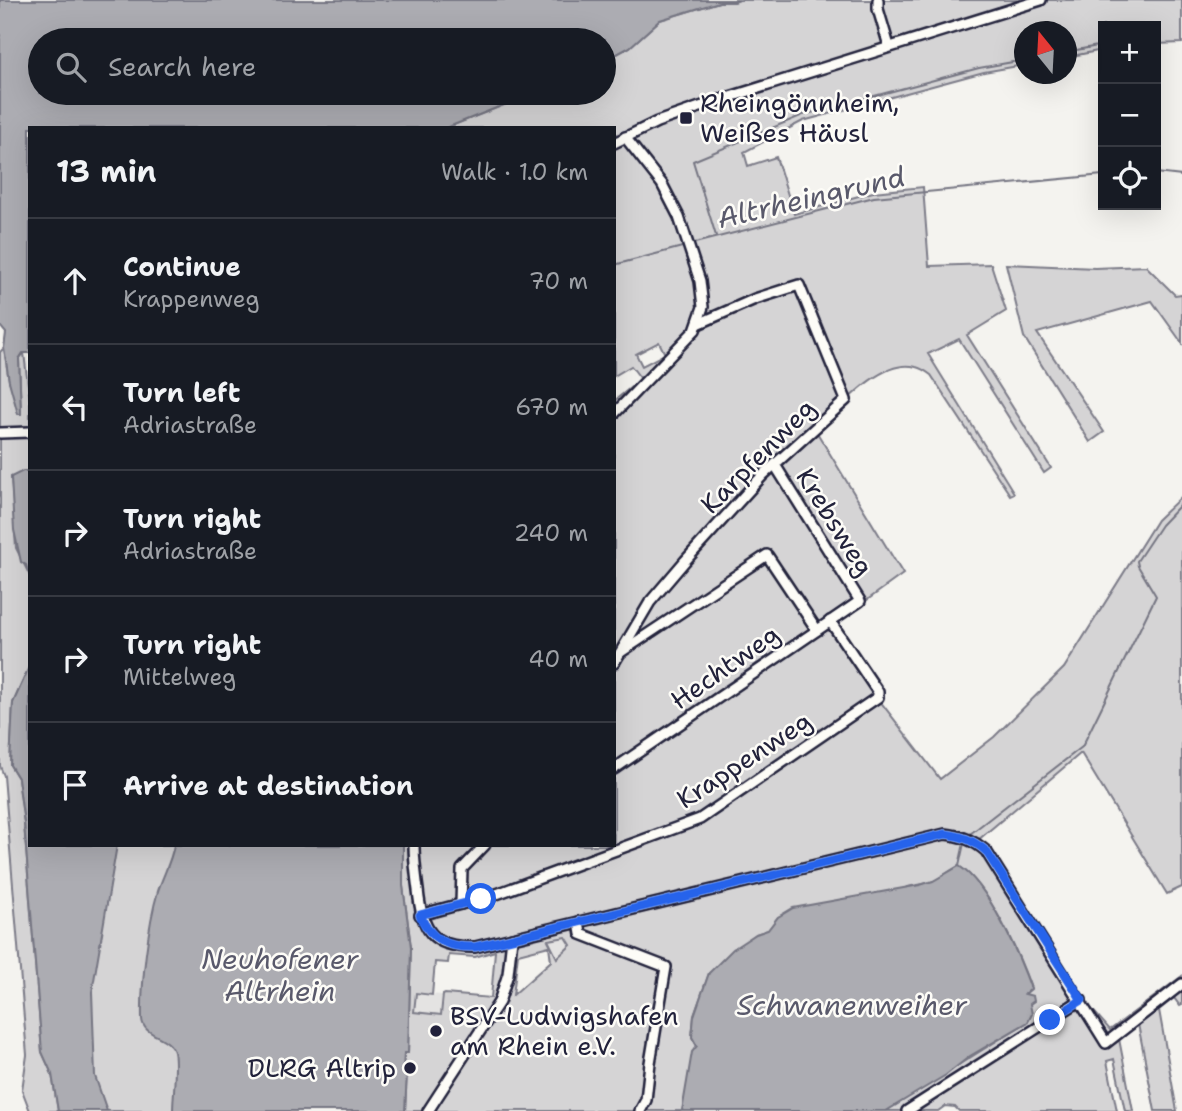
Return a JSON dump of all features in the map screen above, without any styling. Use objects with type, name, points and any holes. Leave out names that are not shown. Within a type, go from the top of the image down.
[{"type":"street","points":[[878,0],[889,46]]},
{"type":"street","points":[[616,142],[657,122],[691,110],[1041,0]]},
{"type":"street","points":[[616,412],[695,330],[703,293],[679,217],[662,184],[625,136]]},
{"type":"street","name":"Karpfenweg","points":[[616,659],[641,616],[661,589],[775,465],[846,400],[799,285],[755,299],[698,324]]},
{"type":"street","points":[[0,433],[28,432]]},
{"type":"street","name":"Krebsweg","points":[[775,465],[860,601]]},
{"type":"street","points":[[616,659],[767,555],[817,630]]},
{"type":"street","name":"Hechtweg","points":[[616,768],[860,601]]},
{"type":"street","name":"Krappenweg","points":[[420,915],[503,892],[699,819],[878,696],[878,692],[830,621]]},
{"type":"street","points":[[414,847],[420,915],[432,936],[445,944],[460,948],[475,947],[945,834],[960,835],[986,851],[1082,1000],[1106,1044],[1182,984]]},
{"type":"street","points":[[461,904],[462,869],[483,847]]},
{"type":"street","points":[[579,922],[581,934],[666,967],[646,1100],[640,1111]]},
{"type":"street","points":[[428,1111],[499,1002],[508,974],[512,938]]},
{"type":"street","points":[[907,1111],[1082,1000]]},
{"type":"shaded area","points":[[739,0],[872,0],[883,3],[883,0],[1182,0],[1182,43],[1161,44],[1161,21],[1098,21],[1098,51],[1077,55],[1077,21],[1014,21],[1014,67],[984,72],[803,121],[744,152],[748,166],[776,157],[794,214],[873,192],[923,187],[929,266],[991,264],[1006,311],[967,335],[1051,468],[1044,473],[959,339],[928,354],[1014,493],[1010,495],[931,375],[918,368],[903,366],[875,377],[816,431],[903,574],[837,622],[884,697],[880,701],[940,779],[994,737],[1064,668],[1157,520],[1182,496],[1182,887],[1167,894],[1081,753],[977,841],[1083,999],[1110,1030],[1182,976],[1182,1005],[1174,998],[1159,1010],[1177,1111],[1155,1111],[1138,1024],[1119,1039],[1133,1111],[1125,1111],[1114,1059],[1107,1061],[1117,1111],[959,1111],[955,1107],[945,1106],[938,1111],[886,1111],[1028,1022],[1025,994],[1031,988],[1019,958],[992,904],[970,875],[959,866],[930,883],[778,917],[768,930],[756,934],[709,973],[694,1016],[692,1037],[697,1046],[682,1111],[405,1111],[407,1072],[403,1071],[404,1053],[408,1053],[411,947],[403,886],[403,847],[616,847],[616,399],[641,379],[631,366],[616,375],[616,126],[451,126],[504,105],[616,105],[616,55],[630,47],[660,20],[719,2]],"holes":[[[659,342],[665,354],[642,366],[636,354]],[[566,937],[571,945],[557,958],[548,940]],[[549,946],[551,961],[513,995],[518,954]],[[495,951],[491,998],[445,994],[441,1015],[414,1012],[416,993],[432,995],[435,962],[448,963],[449,955],[475,957]]]},
{"type":"shaded area","points":[[1006,264],[1095,268],[1146,266],[1175,295],[1182,294],[1182,343],[1152,301],[1037,333],[1104,432],[1090,442],[1024,337]]},
{"type":"shaded area","points":[[4,348],[9,381],[21,414],[19,359],[24,353],[28,386],[28,471],[11,477],[16,548],[28,572],[28,669],[13,703],[10,765],[18,778],[24,823],[42,1052],[52,1074],[58,1111],[30,1111],[22,1090],[27,1055],[4,776],[0,766],[0,352]]},
{"type":"shaded area","name":"Neuhofener Altrhein","points":[[94,847],[212,847],[259,1111],[83,1111]]},
{"type":"shaded area","points":[[567,936],[571,944],[558,958],[548,940]]},
{"type":"shaded area","points":[[416,993],[443,995],[441,1015],[414,1012]]},
{"type":"water","points":[[0,0],[739,0],[719,2],[660,20],[630,47],[616,55],[616,28],[28,28],[28,105],[504,105],[451,126],[28,126],[28,353],[23,353],[19,359],[21,414],[18,414],[9,381],[4,348],[6,333],[0,326]]},
{"type":"water","points":[[28,471],[28,570],[21,562],[14,530],[11,477]]},
{"type":"water","points":[[28,669],[28,847],[117,847],[92,992],[95,1076],[107,1111],[58,1111],[52,1074],[42,1052],[24,823],[18,778],[10,765],[13,703]]},
{"type":"water","name":"Neuhofener Altrhein","points":[[174,847],[403,847],[403,886],[411,947],[408,1053],[404,1053],[403,1070],[407,1071],[405,1111],[173,1111],[174,1052],[167,1042],[143,1025],[142,1019],[144,972],[151,920],[158,891]]},
{"type":"water","name":"Schwanenweiher","points":[[959,866],[970,875],[992,905],[1019,959],[1031,989],[1025,994],[1033,996],[1034,1001],[1030,1004],[1032,1014],[1028,1022],[886,1111],[682,1111],[692,1052],[697,1046],[692,1037],[694,1016],[709,973],[733,949],[756,934],[768,930],[778,917],[793,908],[920,885]]},
{"type":"waterway","points":[[1077,50],[1098,46]]},
{"type":"waterway","points":[[716,236],[693,161],[803,115],[979,68],[1014,62]]},
{"type":"waterway","name":"Altrheingrund","points":[[1161,174],[1182,176]]},
{"type":"waterway","name":"Altrheingrund","points":[[691,244],[874,197],[1098,175]]},
{"type":"waterway","name":"Altrheingrund","points":[[616,264],[686,246]]},
{"type":"waterway","points":[[970,834],[1082,747],[1156,596],[1137,561],[1161,525],[1182,503]]},
{"type":"waterway","points":[[959,866],[964,843]]},
{"type":"place","name":"Rheingönnheim, Weißes Häusl","points":[[686,118]]},
{"type":"place","name":"BSV-Ludwigshafen am Rhein e.V.","points":[[436,1031]]},
{"type":"place","name":"DLRG Altrip","points":[[410,1068]]},
{"type":"route","points":[[481,899],[420,915],[432,936],[445,944],[460,948],[475,947],[945,834],[960,835],[986,851],[1082,1000],[1050,1020]]}]
